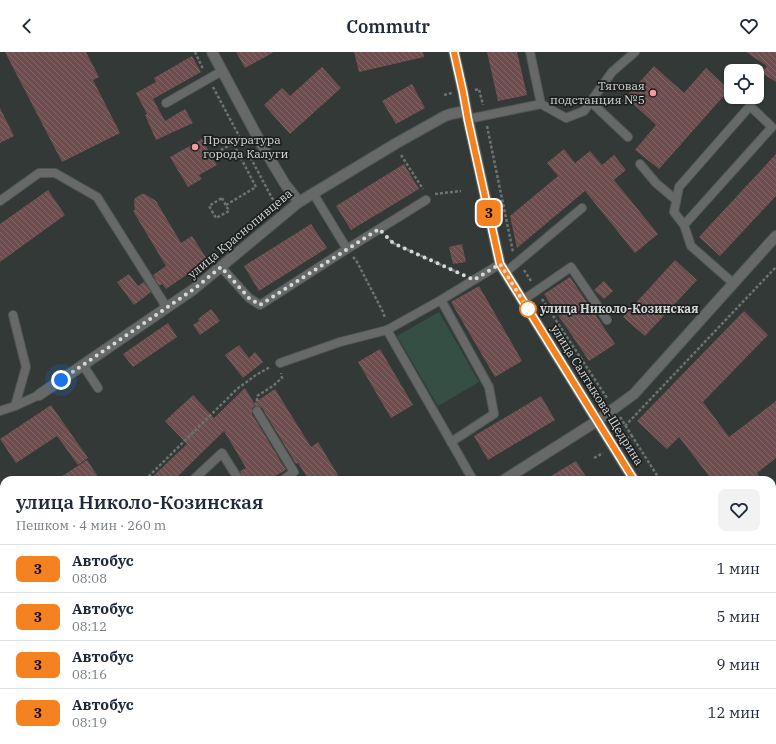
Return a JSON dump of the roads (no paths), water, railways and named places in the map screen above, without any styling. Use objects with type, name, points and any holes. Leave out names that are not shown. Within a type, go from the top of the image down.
[{"type":"main road","name":"улица Салтыкова-Щедрина","points":[[454,52],[467,115],[503,268],[631,476]]},
{"type":"street","points":[[212,52],[264,149],[285,184],[299,202]]},
{"type":"street","name":"улица Краснопивцева","points":[[39,395],[194,289],[299,202],[395,144],[446,116],[451,114],[467,115]]},
{"type":"street","points":[[510,476],[597,421],[634,394],[776,236]]},
{"type":"lane","points":[[530,52],[541,104]]},
{"type":"lane","points":[[467,115],[541,104],[566,118],[584,111],[612,72],[635,52]]},
{"type":"lane","points":[[166,103],[222,71]]},
{"type":"lane","points":[[591,102],[628,137]]},
{"type":"lane","points":[[684,225],[772,127],[750,106],[679,186],[674,212],[684,225],[691,246],[733,283]]},
{"type":"lane","points":[[640,164],[656,183],[676,200]]},
{"type":"lane","points":[[0,201],[39,173],[55,172],[97,196],[167,308]]},
{"type":"lane","points":[[313,193],[346,249]]},
{"type":"lane","points":[[221,267],[249,298],[260,305],[426,197]]},
{"type":"lane","points":[[280,363],[340,342],[387,330],[474,280],[503,268],[582,208]]},
{"type":"lane","points":[[523,300],[571,267],[607,320]]},
{"type":"lane","points":[[441,300],[489,387],[494,414],[451,442]]},
{"type":"lane","points":[[13,315],[26,367],[15,406]]},
{"type":"lane","points":[[387,330],[471,476]]},
{"type":"lane","points":[[83,365],[98,388]]},
{"type":"lane","points":[[0,411],[39,395]]},
{"type":"lane","points":[[257,411],[294,472],[288,476]]},
{"type":"lane","points":[[198,476],[222,453],[236,476]]},
{"type":"place","name":"Тяговая подстанция №5","points":[[653,93]]},
{"type":"place","name":"Прокуратура города Калуги","points":[[195,147]]},
{"type":"place","name":"улица Николо-Козинская","points":[[528,309]]}]
